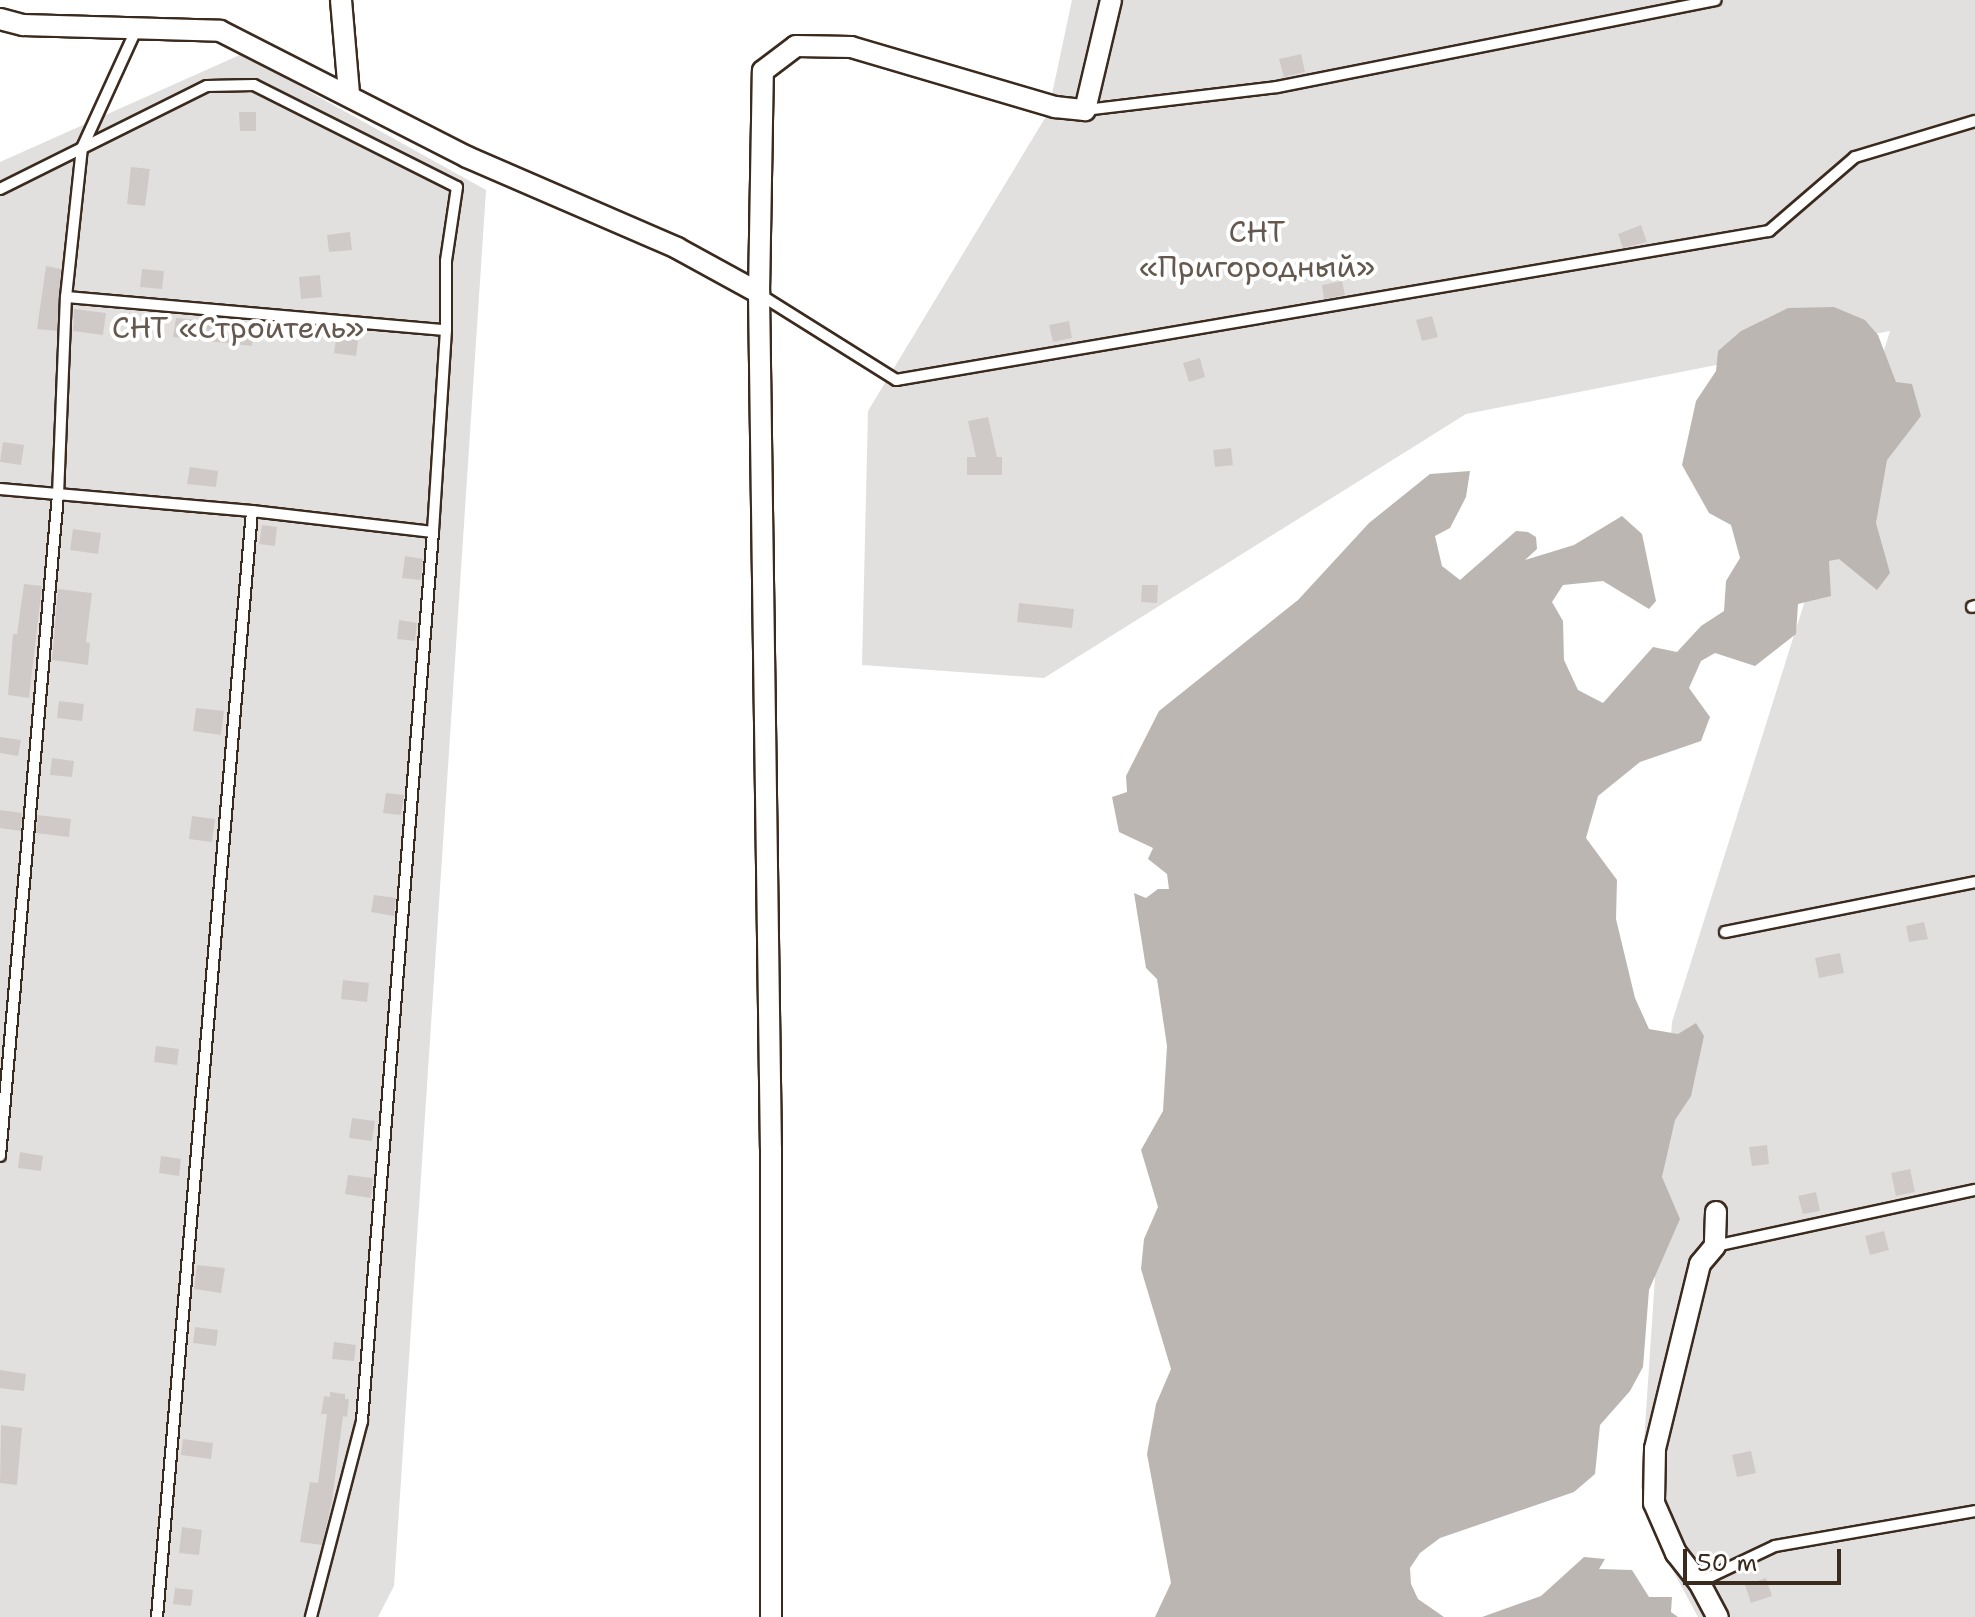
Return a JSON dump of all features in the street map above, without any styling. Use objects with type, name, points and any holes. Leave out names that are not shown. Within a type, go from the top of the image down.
[{"type":"street","points":[[341,0],[349,94]]},
{"type":"street","points":[[771,1617],[771,1149],[759,293],[763,71],[796,46],[851,47],[1055,107],[1085,110],[1111,0]]},
{"type":"street","points":[[0,19],[23,25],[220,31],[349,94],[467,157],[677,248],[759,293]]},
{"type":"street","points":[[1716,1212],[1715,1246],[1700,1264],[1655,1449],[1654,1503],[1676,1553],[1699,1582],[1718,1617]]},
{"type":"lane","points":[[1085,110],[1277,87],[1715,0]]},
{"type":"lane","points":[[0,1156],[58,495],[66,297],[82,148],[136,30]]},
{"type":"lane","points":[[0,189],[207,86],[254,85],[457,187],[446,261],[446,330],[433,532],[362,1421],[311,1617]]},
{"type":"lane","points":[[759,293],[896,380],[1769,231],[1855,157],[1975,121]]},
{"type":"lane","points":[[66,297],[446,330]]},
{"type":"lane","points":[[0,489],[252,511],[433,532]]},
{"type":"lane","points":[[157,1617],[252,511]]},
{"type":"lane","points":[[1725,932],[1975,882]]},
{"type":"lane","points":[[1715,1246],[1975,1190]]},
{"type":"lane","points":[[1699,1582],[1775,1546],[1975,1511]]},
{"type":"green space","name":"СНТ «Пригородный»","points":[[1072,0],[1975,0],[1975,1617],[1698,1617],[1665,1556],[1641,1487],[1672,1022],[1890,331],[1466,414],[1044,678],[862,665],[868,411],[1048,113]]},
{"type":"green space","name":"СНТ «Строитель»","points":[[242,54],[486,190],[394,1586],[378,1617],[0,1617],[0,162]]},
{"type":"shaded area","points":[[1834,307],[1865,320],[1878,335],[1896,382],[1912,384],[1921,416],[1887,460],[1876,523],[1890,573],[1877,590],[1839,559],[1829,561],[1831,596],[1798,604],[1796,634],[1755,666],[1715,653],[1701,661],[1689,688],[1710,717],[1701,741],[1640,762],[1598,796],[1586,838],[1617,880],[1616,919],[1635,998],[1649,1029],[1678,1034],[1696,1023],[1704,1036],[1691,1096],[1675,1120],[1662,1177],[1680,1219],[1649,1290],[1643,1367],[1630,1391],[1600,1425],[1595,1474],[1574,1492],[1440,1538],[1420,1553],[1410,1568],[1411,1584],[1418,1599],[1444,1617],[1155,1617],[1171,1583],[1147,1454],[1156,1404],[1171,1369],[1141,1269],[1144,1239],[1158,1207],[1141,1150],[1163,1111],[1167,1046],[1157,979],[1146,968],[1134,893],[1146,898],[1158,889],[1169,889],[1167,874],[1148,859],[1153,848],[1119,832],[1112,797],[1127,792],[1126,776],[1159,711],[1298,600],[1369,523],[1430,474],[1470,471],[1466,497],[1450,528],[1435,536],[1442,566],[1460,580],[1516,531],[1528,532],[1536,537],[1537,549],[1525,560],[1574,545],[1622,516],[1642,534],[1656,601],[1649,609],[1603,581],[1563,585],[1552,602],[1563,621],[1564,660],[1578,690],[1603,703],[1653,647],[1677,652],[1701,626],[1724,611],[1726,581],[1740,558],[1731,525],[1709,513],[1682,465],[1696,401],[1716,371],[1718,351],[1741,331],[1788,308]]},
{"type":"shaded area","points":[[1584,1557],[1605,1559],[1599,1569],[1632,1570],[1649,1597],[1672,1597],[1671,1612],[1678,1617],[1482,1617],[1541,1596]]},
{"type":"building","points":[[1301,54],[1305,72],[1284,77],[1279,59]]},
{"type":"building","points":[[239,112],[256,112],[256,131],[240,131]]},
{"type":"building","points":[[131,167],[150,169],[145,206],[127,204]]},
{"type":"building","points":[[1641,225],[1647,242],[1623,248],[1618,234]]},
{"type":"building","points":[[350,232],[352,250],[329,252],[327,235]]},
{"type":"building","points":[[46,266],[61,269],[57,331],[37,329]]},
{"type":"building","points":[[142,269],[164,271],[162,289],[140,287]]},
{"type":"building","points":[[320,275],[322,297],[301,299],[299,277]]},
{"type":"building","points":[[1342,281],[1345,295],[1324,299],[1322,285]]},
{"type":"building","points":[[74,309],[106,313],[103,335],[73,331]]},
{"type":"building","points":[[1432,316],[1438,337],[1422,341],[1416,320]]},
{"type":"building","points":[[176,318],[254,325],[252,346],[173,337]]},
{"type":"building","points":[[1069,321],[1072,338],[1053,342],[1049,325]]},
{"type":"building","points":[[337,332],[359,335],[356,356],[334,353]]},
{"type":"building","points":[[1200,358],[1205,377],[1189,382],[1183,363]]},
{"type":"building","points":[[988,417],[997,457],[1002,457],[1002,475],[967,475],[967,457],[976,457],[968,421]]},
{"type":"building","points":[[3,442],[24,445],[21,465],[0,462]]},
{"type":"building","points":[[1231,448],[1233,465],[1215,467],[1213,450]]},
{"type":"building","points":[[190,467],[218,471],[216,487],[187,484]]},
{"type":"building","points":[[262,525],[277,527],[275,546],[259,544]]},
{"type":"building","points":[[73,529],[101,533],[98,554],[70,550]]},
{"type":"building","points":[[405,556],[423,559],[421,580],[402,578]]},
{"type":"building","points":[[24,584],[42,586],[29,698],[8,695],[13,634],[17,634]]},
{"type":"building","points":[[1142,585],[1158,585],[1157,603],[1141,602]]},
{"type":"building","points":[[58,589],[92,593],[86,642],[90,643],[88,665],[52,660]]},
{"type":"building","points":[[1019,603],[1074,609],[1072,628],[1017,622]]},
{"type":"building","points":[[399,620],[417,623],[415,641],[397,639]]},
{"type":"building","points":[[59,701],[84,704],[82,721],[57,718]]},
{"type":"building","points":[[196,708],[224,711],[221,735],[193,731]]},
{"type":"building","points":[[0,737],[21,740],[18,756],[0,753]]},
{"type":"building","points":[[52,758],[74,761],[72,777],[50,775]]},
{"type":"building","points":[[386,793],[404,795],[401,815],[383,813]]},
{"type":"building","points":[[0,810],[22,813],[21,831],[0,828]]},
{"type":"building","points":[[38,815],[71,819],[69,837],[36,833]]},
{"type":"building","points":[[192,816],[215,819],[212,842],[189,839]]},
{"type":"building","points":[[374,895],[396,898],[394,916],[371,912]]},
{"type":"building","points":[[1924,922],[1928,939],[1909,942],[1906,926]]},
{"type":"building","points":[[1840,953],[1844,973],[1819,978],[1815,958]]},
{"type":"building","points":[[343,980],[369,983],[367,1002],[341,999]]},
{"type":"building","points":[[156,1046],[179,1049],[177,1065],[154,1062]]},
{"type":"building","points":[[352,1118],[375,1121],[372,1141],[349,1138]]},
{"type":"building","points":[[1767,1145],[1769,1164],[1752,1166],[1749,1147]]},
{"type":"building","points":[[20,1152],[43,1156],[41,1171],[18,1168]]},
{"type":"building","points":[[161,1156],[181,1159],[179,1176],[159,1173]]},
{"type":"building","points":[[1910,1169],[1915,1192],[1896,1196],[1891,1173]]},
{"type":"building","points":[[348,1175],[373,1178],[371,1198],[345,1194]]},
{"type":"building","points":[[1816,1192],[1820,1211],[1803,1214],[1798,1196]]},
{"type":"building","points":[[1884,1231],[1889,1250],[1870,1255],[1865,1236]]},
{"type":"building","points":[[197,1265],[225,1268],[221,1293],[194,1289]]},
{"type":"building","points":[[195,1327],[218,1330],[216,1346],[193,1343]]},
{"type":"building","points":[[334,1342],[356,1345],[354,1361],[332,1359]]},
{"type":"building","points":[[0,1370],[26,1374],[24,1391],[0,1388]]},
{"type":"building","points":[[330,1392],[345,1394],[345,1399],[349,1399],[347,1417],[343,1416],[332,1501],[322,1545],[300,1542],[310,1482],[318,1483],[327,1414],[321,1414],[324,1396],[330,1397]]},
{"type":"building","points":[[1,1425],[22,1428],[17,1485],[0,1483]]},
{"type":"building","points":[[183,1439],[213,1443],[211,1459],[181,1455]]},
{"type":"building","points":[[1751,1451],[1756,1473],[1737,1477],[1732,1455]]},
{"type":"building","points":[[182,1527],[202,1530],[199,1555],[179,1553]]},
{"type":"building","points":[[1766,1578],[1772,1596],[1751,1603],[1745,1585]]},
{"type":"building","points":[[175,1588],[193,1590],[191,1606],[173,1604]]}]
